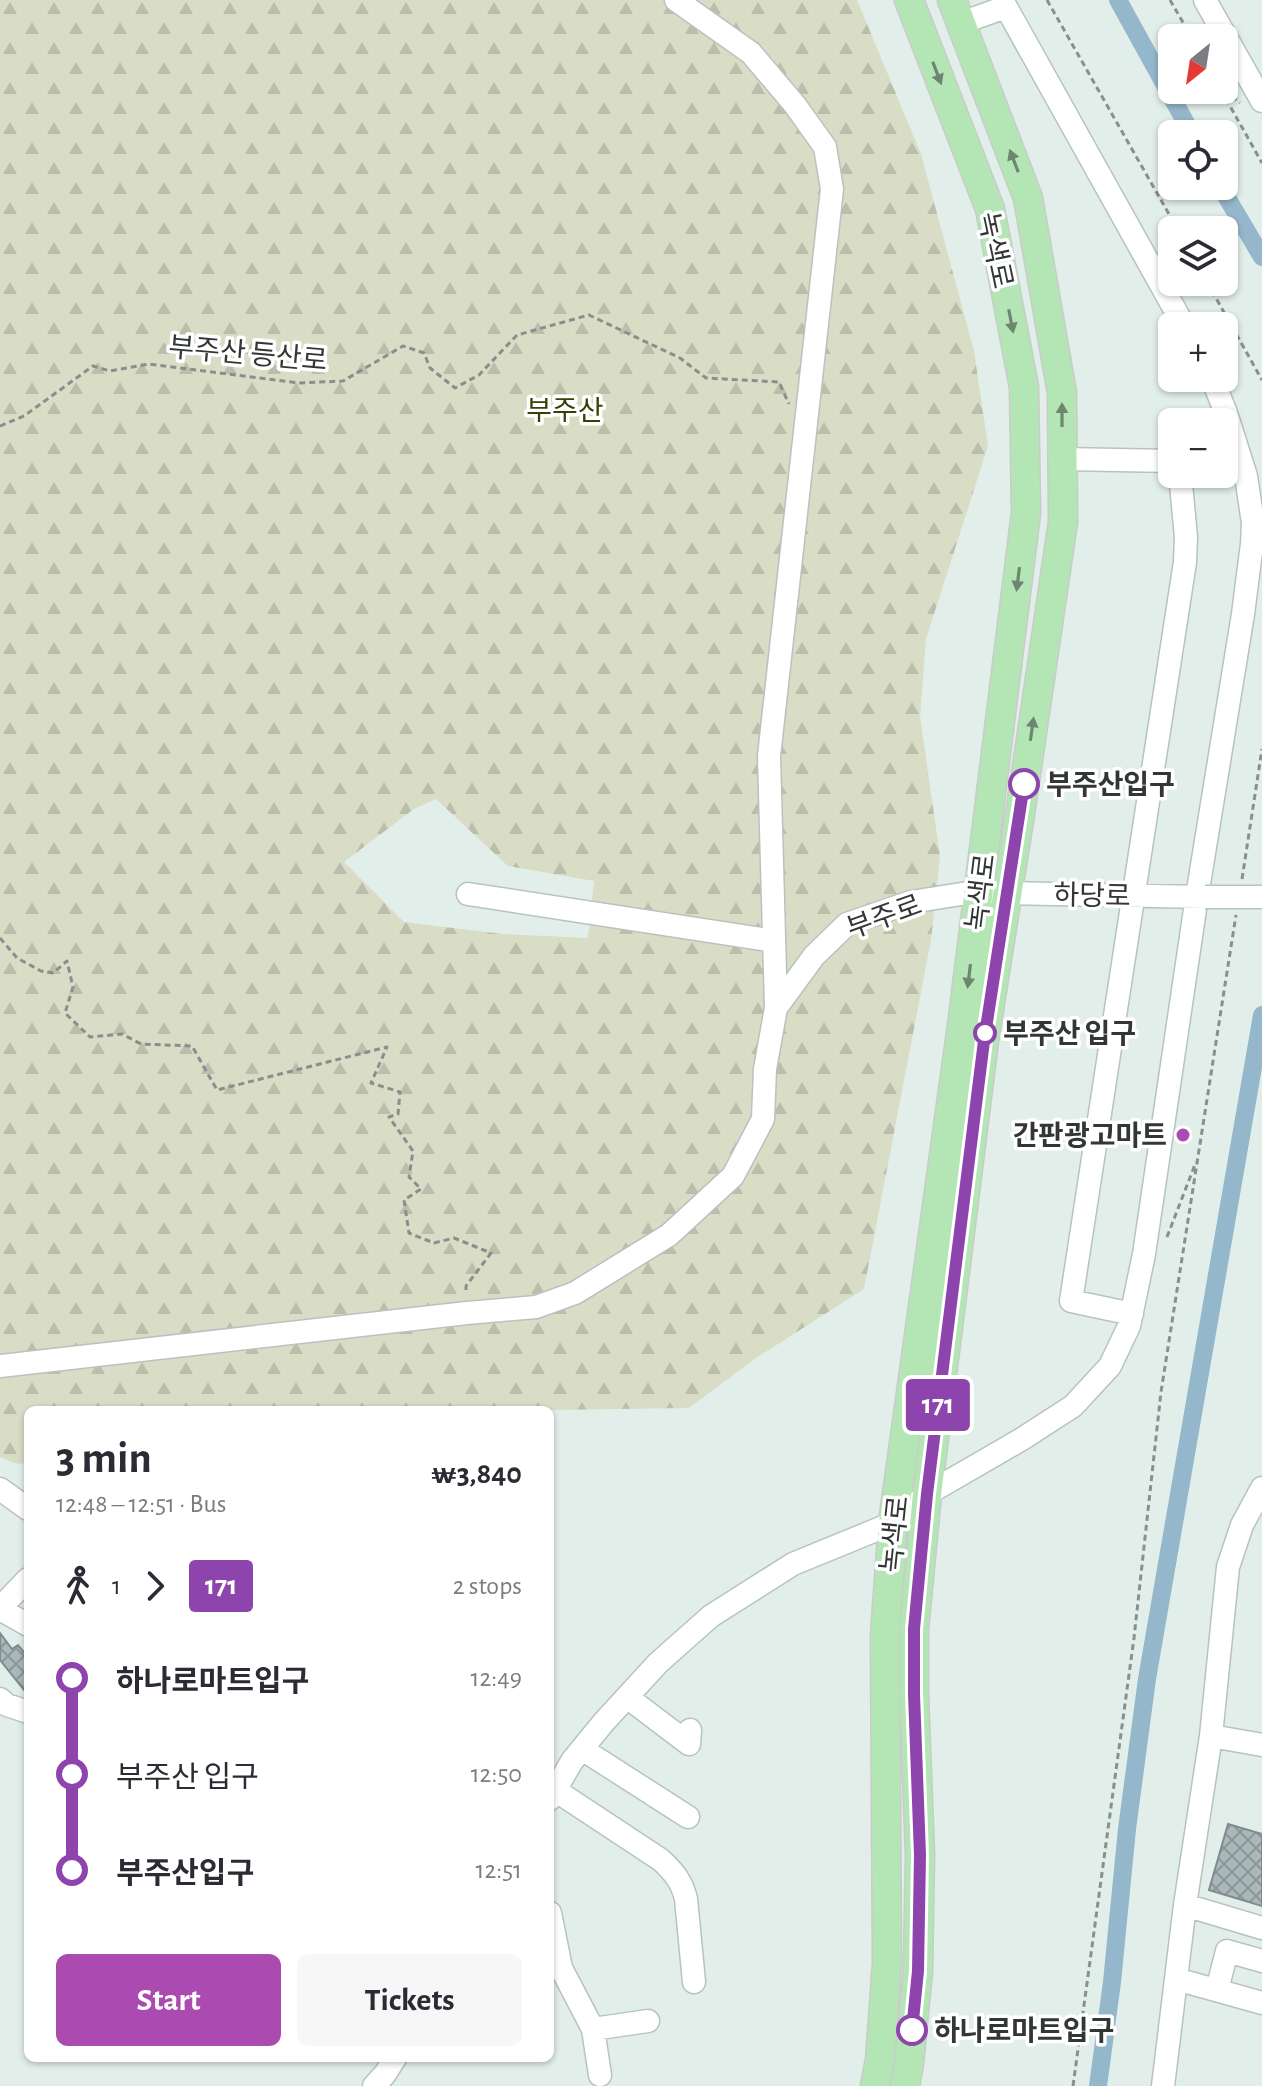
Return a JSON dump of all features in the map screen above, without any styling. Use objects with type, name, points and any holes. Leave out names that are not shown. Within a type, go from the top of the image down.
[{"type":"main road","name":"녹색로","points":[[905,2086],[918,1971],[920,1855],[914,1629],[927,1494],[984,1041],[993,892],[1026,513],[1024,387],[990,209],[909,0]]},
{"type":"main road","name":"녹색로","points":[[875,2086],[880,2060],[887,1963],[885,1635],[893,1523],[993,892],[1063,522],[1062,393],[1028,198],[956,12]]},
{"type":"street","points":[[0,1366],[536,1307],[575,1293],[669,1235],[733,1176],[763,1119],[765,1069],[776,1008],[769,756],[832,189],[825,147],[795,105],[751,53],[676,0]]},
{"type":"street","points":[[1205,0],[1262,101]]},
{"type":"street","points":[[956,12],[1006,7],[1176,312]]},
{"type":"street","points":[[1063,459],[1158,461]]},
{"type":"street","points":[[554,1793],[572,1761],[627,1697],[658,1663],[711,1616],[793,1564],[893,1523],[927,1494],[1073,1406],[1110,1366],[1129,1326],[1144,1254],[1240,630],[1253,523],[1246,476],[1238,467]]},
{"type":"street","points":[[1132,1314],[1071,1301],[1185,562],[1181,488]]},
{"type":"street","name":"하당로","points":[[993,892],[1251,894]]},
{"type":"street","name":"부주로","points":[[776,1008],[814,956],[847,924],[911,902],[993,892]]},
{"type":"street","points":[[468,894],[774,941]]},
{"type":"street","points":[[0,1489],[24,1506]]},
{"type":"street","points":[[1163,2086],[1185,1905],[1211,1736],[1228,1567],[1242,1525],[1260,1491]]},
{"type":"street","points":[[24,1586],[0,1609],[24,1623]]},
{"type":"street","points":[[627,1697],[689,1744],[690,1730]]},
{"type":"street","points":[[0,1699],[24,1711]]},
{"type":"street","points":[[1211,1736],[1262,1745]]},
{"type":"street","points":[[582,1749],[688,1817]]},
{"type":"street","points":[[554,1796],[661,1860],[673,1871],[683,1886],[686,1899],[694,1982]]},
{"type":"street","points":[[1185,1905],[1262,1928]]},
{"type":"street","points":[[554,1933],[561,1968],[593,2029],[600,2075]]},
{"type":"street","points":[[1217,1990],[1227,1951],[1262,1961]]},
{"type":"street","points":[[1176,1979],[1262,2003]]},
{"type":"street","points":[[593,2029],[648,2021]]},
{"type":"street","points":[[374,2086],[392,2062]]},
{"type":"path","points":[[1047,0],[1170,216]]},
{"type":"path","points":[[1170,0],[1184,24]]},
{"type":"path","points":[[1229,104],[1262,163]]},
{"type":"path","points":[[1215,296],[1262,380]]},
{"type":"path","name":"부주산 등산로","points":[[0,426],[24,416],[93,366],[110,371],[149,364],[299,383],[343,381],[403,346],[424,353],[430,368],[455,388],[479,375],[517,335],[589,315],[680,358],[706,378],[779,382],[790,406]]},
{"type":"path","points":[[1251,894],[1262,749]]},
{"type":"path","points":[[1073,2086],[1134,1638],[1161,1392],[1238,907]]},
{"type":"path","points":[[0,938],[17,958],[41,971],[53,973],[67,961],[73,987],[65,1013],[90,1037],[122,1034],[141,1044],[192,1046],[217,1090],[387,1047],[371,1083],[400,1092],[398,1114],[389,1117],[413,1151],[409,1177],[421,1189],[404,1200],[409,1233],[434,1243],[454,1238],[491,1253],[466,1286],[467,1313]]},
{"type":"path","points":[[1165,1240],[1198,1155]]},
{"type":"green space","name":"부주산","points":[[0,0],[857,0],[921,154],[974,351],[988,446],[926,639],[920,716],[940,856],[931,940],[864,1289],[756,1358],[689,1408],[24,1406],[24,1463],[17,1464],[0,1457]],"holes":[[[436,799],[508,866],[594,881],[588,938],[502,934],[404,922],[344,862],[414,809]]]},
{"type":"building","points":[[0,1633],[12,1649],[18,1645],[24,1652],[24,1690],[0,1660]]},
{"type":"building","points":[[1228,1824],[1262,1834],[1262,1906],[1209,1890]]},
{"type":"waterway","points":[[1118,0],[1184,120]]},
{"type":"waterway","points":[[1228,200],[1262,257]]},
{"type":"waterway","points":[[1098,2086],[1147,1679],[1262,1015]]},
{"type":"bus line","name":"171","points":[[912,2030],[918,1971],[920,1855],[914,1629],[927,1494],[984,1041],[1024,784]]},
{"type":"place","name":"부주산입구","points":[[1024,784]]},
{"type":"place","name":"부주산 입구","points":[[985,1033]]},
{"type":"place","name":"간판광고마트","points":[[1183,1135]]},
{"type":"place","name":"하나로마트입구","points":[[912,2030]]}]
